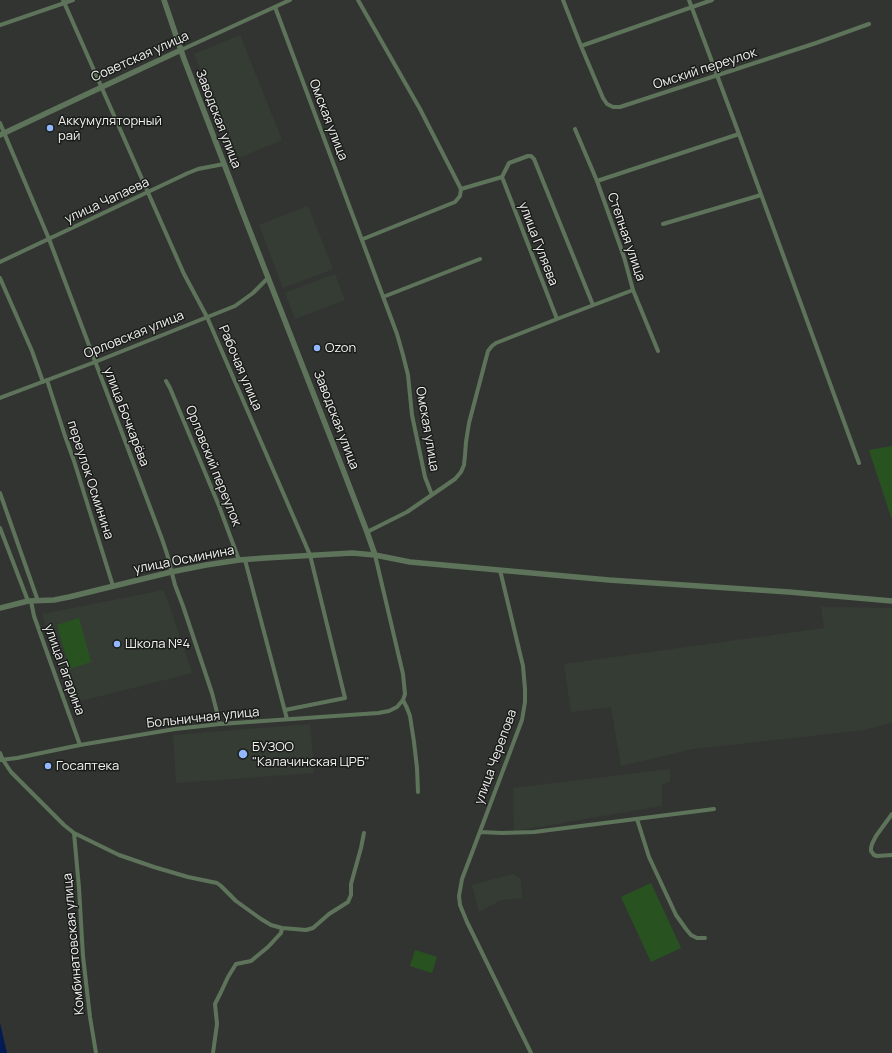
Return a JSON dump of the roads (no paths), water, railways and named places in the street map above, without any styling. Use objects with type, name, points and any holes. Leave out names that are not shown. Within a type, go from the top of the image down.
[{"type":"street","points":[[0,25],[73,0]]},
{"type":"street","name":"Заводская улица","points":[[164,0],[181,50],[224,164],[375,555],[403,674],[405,694],[403,700],[410,716],[417,768],[418,792]]},
{"type":"street","name":"Советская улица","points":[[2,134],[102,86],[290,0]]},
{"type":"street","points":[[358,0],[420,109],[461,189],[460,196],[454,202],[362,239]]},
{"type":"street","points":[[563,0],[581,46],[712,0]]},
{"type":"street","points":[[689,0],[859,463]]},
{"type":"street","name":"Рабочая улица","points":[[64,2],[184,274],[207,317],[310,555],[345,698],[285,710]]},
{"type":"street","name":"Омская улица","points":[[275,7],[397,334],[408,375],[412,415],[425,477],[432,494]]},
{"type":"street","name":"Омский переулок","points":[[581,46],[602,98],[613,107],[620,107],[816,43],[869,24]]},
{"type":"street","name":"улица Бочкарёва","points":[[0,123],[2,134],[49,239],[162,538],[175,585],[212,693],[220,724]]},
{"type":"street","name":"Степная улица","points":[[575,129],[597,181],[624,257],[633,290],[658,351]]},
{"type":"street","points":[[597,181],[739,134]]},
{"type":"street","points":[[461,189],[502,177],[509,163],[532,156],[594,305]]},
{"type":"street","name":"улица Чапаева","points":[[0,262],[188,173],[198,169],[224,164]]},
{"type":"street","name":"улица Гуляева","points":[[502,177],[557,319]]},
{"type":"street","points":[[663,224],[761,195]]},
{"type":"street","points":[[383,297],[480,259]]},
{"type":"street","name":"переулок Осминина","points":[[0,278],[45,381],[74,461],[113,586]]},
{"type":"street","name":"Орловская улица","points":[[0,398],[235,306],[253,293],[268,278]]},
{"type":"street","points":[[367,532],[407,512],[455,479],[461,472],[464,465],[469,423],[488,352],[492,346],[496,343],[633,290]]},
{"type":"street","name":"Орловский переулок","points":[[166,381],[242,560],[287,719]]},
{"type":"street","points":[[0,493],[38,601]]},
{"type":"street","name":"улица Гагарина","points":[[0,528],[30,601],[80,745]]},
{"type":"street","name":"улица Осминина","points":[[0,608],[30,601],[62,598],[206,565],[242,560],[352,553],[375,555],[410,562],[609,580],[789,592],[892,601]]},
{"type":"street","name":"улица Черепова","points":[[500,570],[523,666],[525,702],[522,720],[462,879],[459,896],[460,905],[467,922],[531,1053]]},
{"type":"street","name":"Больничная улица","points":[[2,760],[175,729],[220,724],[378,713],[389,711],[397,707],[403,700]]},
{"type":"street","points":[[0,753],[2,760],[11,772],[64,825],[74,833],[119,855],[188,877],[217,883],[236,901],[255,915],[282,928],[306,930],[313,928],[329,914],[348,902],[351,895],[351,884],[364,833]]},
{"type":"street","points":[[480,832],[534,832],[714,808]]},
{"type":"street","points":[[892,814],[876,836],[871,848],[871,851],[877,856],[892,855]]},
{"type":"street","points":[[637,819],[649,858],[676,915],[691,935],[697,938],[705,938]]},
{"type":"street","name":"Комбинатовская улица","points":[[74,833],[83,956],[96,1053]]},
{"type":"street","points":[[213,1053],[217,1024],[215,1004],[228,977],[236,964],[251,961],[268,947],[281,933],[282,928]]},
{"type":"place","name":"Аккумуляторный рай","points":[[50,128]]},
{"type":"place","name":"Ozon","points":[[317,348]]},
{"type":"place","name":"Школа №4","points":[[117,644]]},
{"type":"place","name":"БУЗОО \"Калачинская ЦРБ\"","points":[[243,754]]},
{"type":"place","name":"Госаптека","points":[[48,766]]}]
